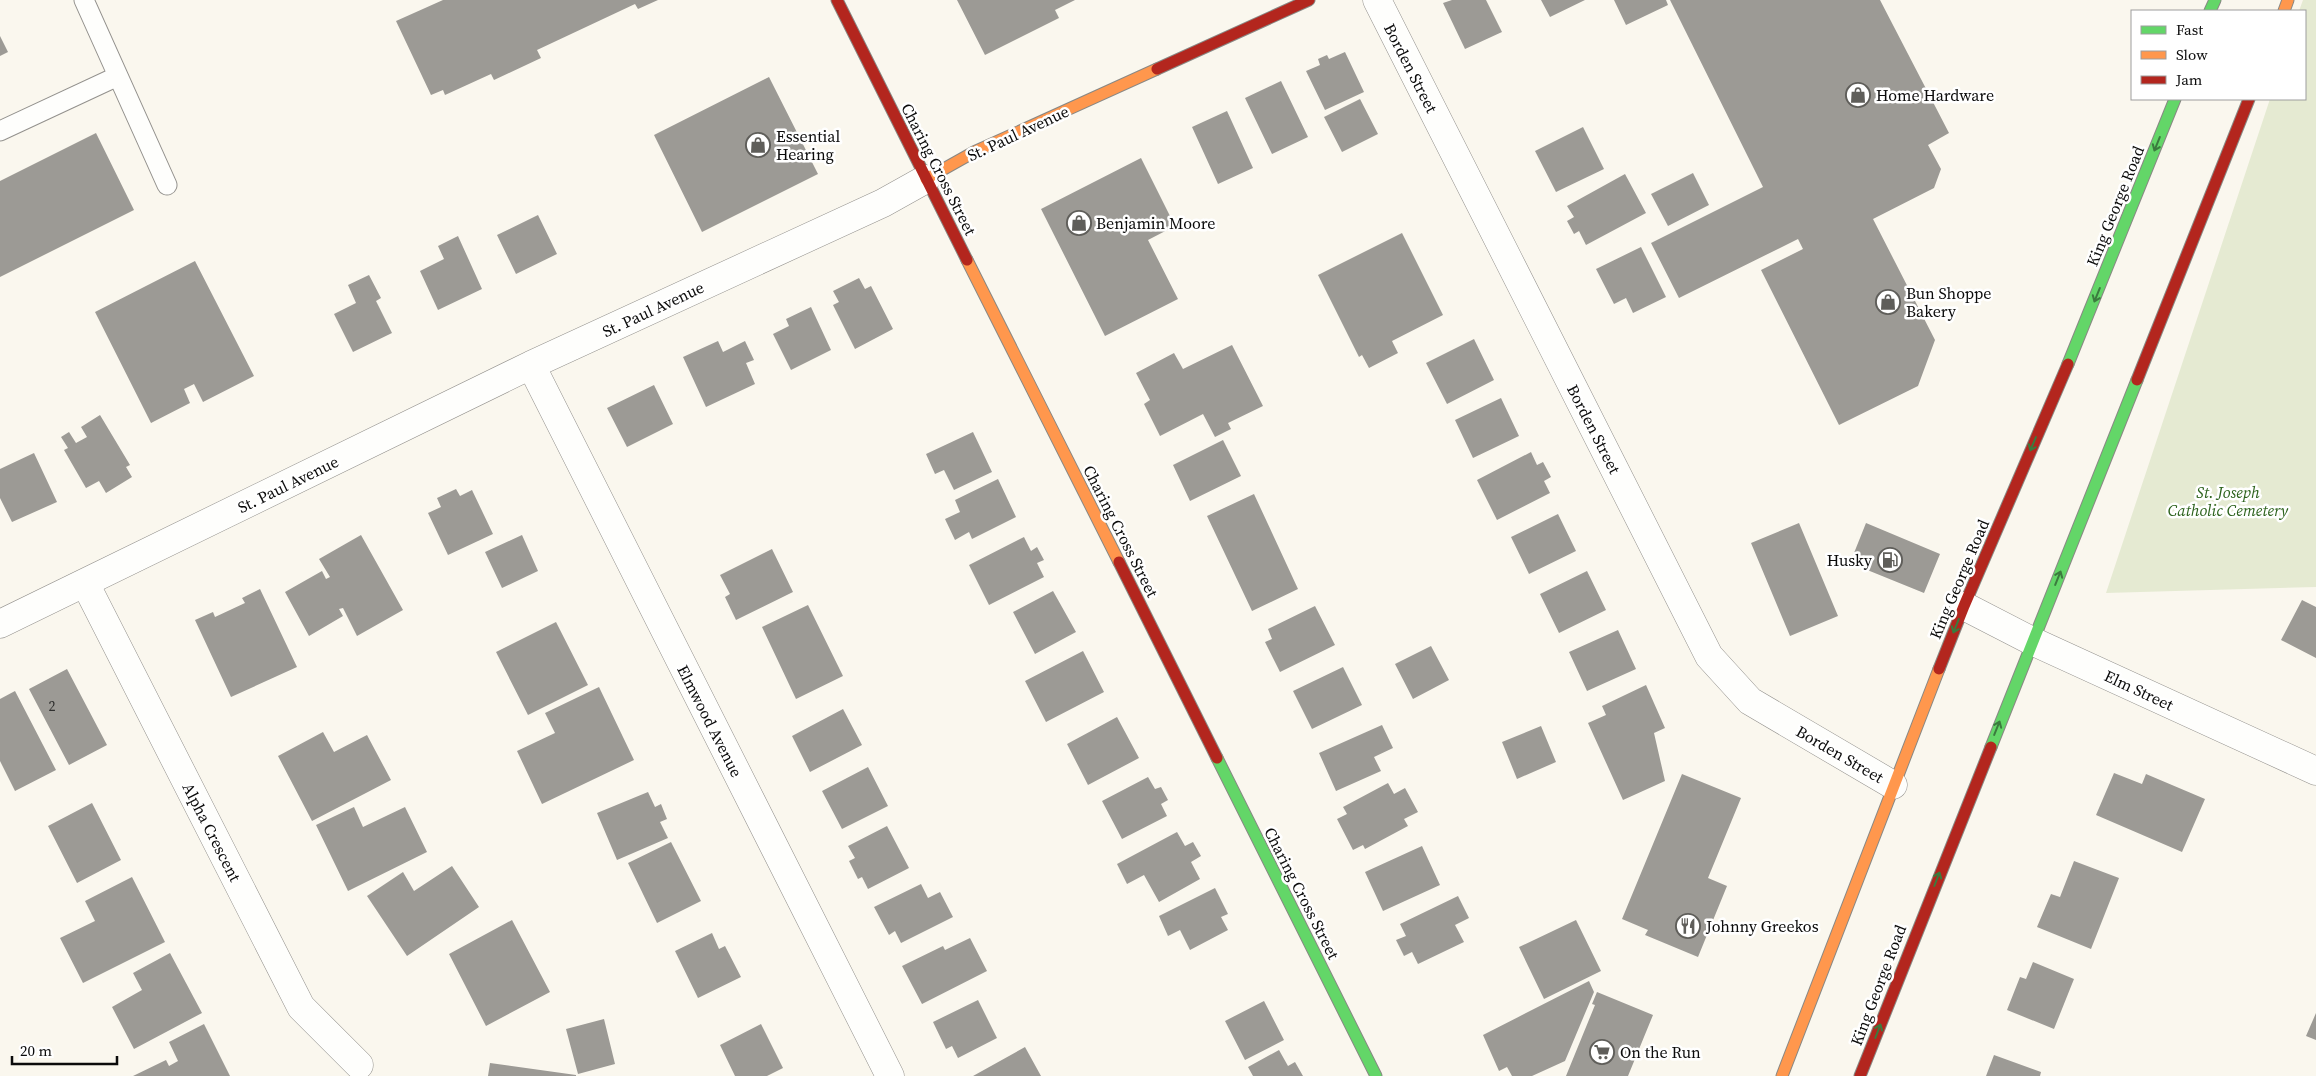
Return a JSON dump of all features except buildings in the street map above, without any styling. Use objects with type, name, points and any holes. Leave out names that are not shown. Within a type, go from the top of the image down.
[{"type":"main road","name":"Charing Cross Street","points":[[836,0],[1376,1076]]},
{"type":"main road","name":"St. Paul Avenue","points":[[926,179],[974,152],[1309,0]]},
{"type":"main road","name":"King George Road","points":[[1782,1076],[1893,785],[1964,606],[2084,326],[2175,100]]},
{"type":"main road","name":"King George Road","points":[[1860,1076],[2249,100]]},
{"type":"street","name":"Borden Street","points":[[1377,0],[1709,656],[1750,701],[1893,785]]},
{"type":"street","name":"St. Paul Avenue","points":[[0,624],[531,365],[882,202],[926,179]]},
{"type":"street","name":"Elmwood Avenue","points":[[531,365],[890,1076]]},
{"type":"street","name":"Alpha Crescent","points":[[85,583],[301,1007],[360,1065]]},
{"type":"street","name":"Elm Street","points":[[1964,606],[2032,641],[2316,771]]},
{"type":"lane","points":[[84,0],[167,185]]},
{"type":"lane","points":[[0,131],[118,76]]},
{"type":"green space","name":"St. Joseph Catholic Cemetery","points":[[2303,0],[2316,0],[2316,587],[2106,593],[2270,100],[2306,100],[2306,10],[2299,10]]},
{"type":"traffic: fast","points":[[2210,10],[2215,0]]},
{"type":"traffic: fast","points":[[2068,364],[2175,100]]},
{"type":"traffic: fast","points":[[1991,747],[2137,380]]},
{"type":"traffic: fast","points":[[1217,758],[1376,1076]]},
{"type":"traffic: slow","points":[[2284,10],[2288,0]]},
{"type":"traffic: slow","points":[[926,179],[974,152],[1157,69]]},
{"type":"traffic: slow","points":[[967,260],[1119,562]]},
{"type":"traffic: slow","points":[[1782,1076],[1939,669]]},
{"type":"traffic: jam","points":[[837,0],[967,260]]},
{"type":"traffic: jam","points":[[1157,69],[1309,0]]},
{"type":"traffic: jam","points":[[2137,380],[2249,100]]},
{"type":"traffic: jam","points":[[1939,669],[1964,606],[2068,364]]},
{"type":"traffic: jam","points":[[1119,562],[1217,758]]},
{"type":"traffic: jam","points":[[1860,1076],[1991,747]]},
{"type":"place","name":"Home Hardware","points":[[1858,95]]},
{"type":"place","name":"Essential Hearing","points":[[758,145]]},
{"type":"place","name":"Benjamin Moore","points":[[1079,223]]},
{"type":"place","name":"Bun Shoppe Bakery","points":[[1888,302]]},
{"type":"place","name":"Husky","points":[[1890,560]]},
{"type":"place","name":"Johnny Greekos","points":[[1688,926]]},
{"type":"place","name":"On the Run","points":[[1602,1052]]}]
